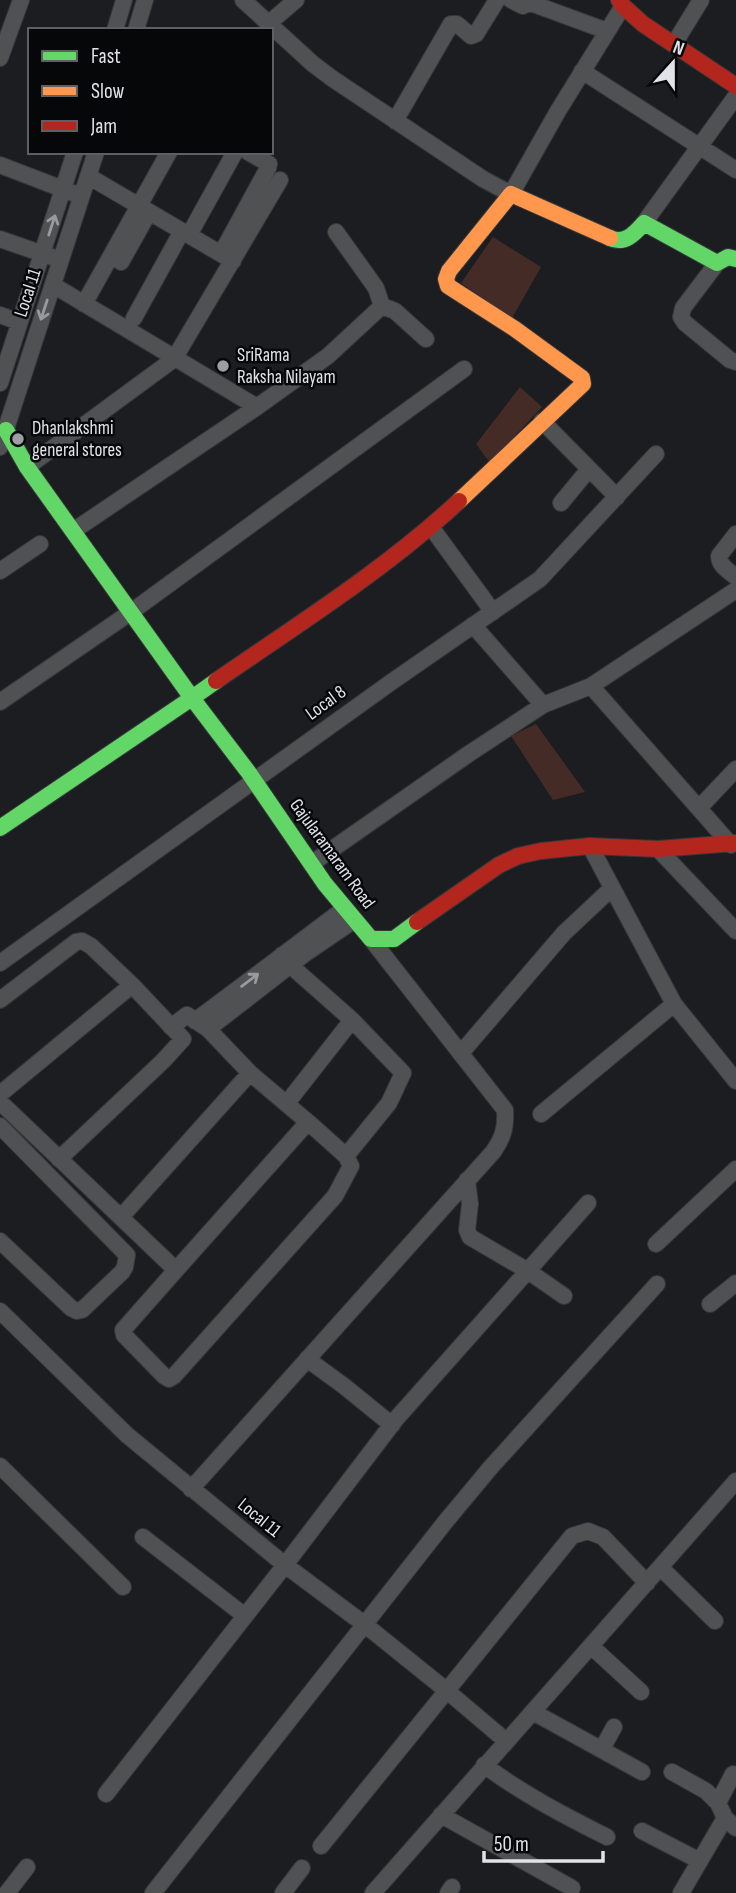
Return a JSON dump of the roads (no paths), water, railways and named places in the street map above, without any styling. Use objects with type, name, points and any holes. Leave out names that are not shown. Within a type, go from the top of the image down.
[{"type":"street","points":[[0,58],[21,0]]},
{"type":"street","points":[[116,28],[124,0]]},
{"type":"street","points":[[136,28],[145,0]]},
{"type":"street","points":[[243,0],[272,28]]},
{"type":"street","points":[[268,24],[296,0]]},
{"type":"street","points":[[395,121],[451,24],[457,24],[471,36],[476,34],[497,0]]},
{"type":"street","points":[[511,0],[523,6],[528,2],[607,31]]},
{"type":"street","points":[[674,44],[701,0]]},
{"type":"street","points":[[0,828],[336,598],[430,527],[583,384],[582,378],[515,329],[448,286],[446,279],[449,271],[511,194],[621,3],[643,24],[736,86]]},
{"type":"street","points":[[273,28],[313,64],[489,183],[616,241],[632,237],[644,223],[736,96]]},
{"type":"street","points":[[582,71],[736,170]]},
{"type":"street","name":"Local 11","points":[[0,383],[74,154]]},
{"type":"street","name":"Local 11","points":[[0,447],[5,421],[95,154]]},
{"type":"street","points":[[92,302],[144,209],[168,154]]},
{"type":"street","points":[[134,317],[234,154]]},
{"type":"street","points":[[27,467],[174,359],[227,258],[268,169],[269,164],[252,154]]},
{"type":"street","points":[[0,165],[82,197]]},
{"type":"street","points":[[88,176],[227,258]]},
{"type":"street","points":[[227,258],[280,180]]},
{"type":"street","points":[[644,223],[717,263]]},
{"type":"street","points":[[336,232],[376,288],[382,306]]},
{"type":"street","points":[[0,239],[61,260]]},
{"type":"street","points":[[736,259],[723,258],[717,263],[683,308],[681,317],[730,360],[736,362]]},
{"type":"street","points":[[53,285],[92,302],[174,359],[257,407]]},
{"type":"street","points":[[382,306],[395,311],[426,339]]},
{"type":"street","points":[[73,531],[328,356],[382,306]]},
{"type":"street","points":[[0,315],[19,322]]},
{"type":"street","points":[[0,702],[131,612],[464,369]]},
{"type":"street","name":"Gajularamaram Road","points":[[5,421],[27,467],[192,698],[255,780],[348,915],[371,939],[394,939],[499,865],[541,850],[590,846],[658,849],[734,844]]},
{"type":"street","points":[[542,421],[617,497]]},
{"type":"street","name":"Local 8","points":[[0,962],[540,579],[656,454]]},
{"type":"street","points":[[561,503],[589,469]]},
{"type":"street","points":[[430,527],[493,612]]},
{"type":"street","points":[[736,534],[719,556],[722,566],[736,577]]},
{"type":"street","points":[[0,571],[40,544]]},
{"type":"street","points":[[311,864],[543,705],[591,686],[736,590]]},
{"type":"street","points":[[473,625],[543,705]]},
{"type":"street","points":[[591,686],[734,844]]},
{"type":"street","points":[[699,808],[736,769]]},
{"type":"street","points":[[590,846],[674,1004],[736,1081]]},
{"type":"street","points":[[658,849],[736,932]]},
{"type":"street","points":[[461,1053],[564,933],[612,888]]},
{"type":"street","points":[[202,1025],[348,915]]},
{"type":"street","points":[[191,1489],[503,1138],[505,1110],[371,939]]},
{"type":"street","points":[[0,1000],[82,940],[132,985],[183,1039],[59,1159]]},
{"type":"street","points":[[287,960],[352,1020],[403,1073],[389,1103],[346,1156]]},
{"type":"street","points":[[0,1094],[132,985]]},
{"type":"street","points":[[541,1114],[674,1004]]},
{"type":"street","points":[[171,1027],[187,1015],[202,1025],[250,1073],[309,1122],[346,1156],[351,1167],[335,1196],[169,1379],[124,1335],[123,1330],[309,1122]]},
{"type":"street","points":[[287,1103],[352,1020]]},
{"type":"street","points":[[121,1217],[250,1073]]},
{"type":"street","points":[[0,1102],[176,1270]]},
{"type":"street","points":[[0,1126],[127,1255],[122,1272],[82,1310],[77,1311],[0,1241]]},
{"type":"street","points":[[656,1244],[736,1169]]},
{"type":"street","points":[[467,1180],[470,1204],[467,1230],[470,1237],[564,1296]]},
{"type":"street","points":[[106,1794],[392,1424],[588,1203]]},
{"type":"street","points":[[710,1304],[736,1283]]},
{"type":"street","points":[[152,1893],[491,1467],[657,1284]]},
{"type":"street","name":"Local 11","points":[[0,1311],[127,1435],[506,1741]]},
{"type":"street","points":[[307,1359],[392,1424]]},
{"type":"street","points":[[0,1466],[123,1587]]},
{"type":"street","points":[[373,1893],[736,1480]]},
{"type":"street","points":[[321,1846],[572,1536],[588,1531],[603,1537],[647,1583]]},
{"type":"street","points":[[143,1537],[245,1616]]},
{"type":"street","points":[[660,1567],[715,1621]]},
{"type":"street","points":[[591,1646],[641,1692]]},
{"type":"street","points":[[533,1712],[642,1772]]},
{"type":"street","points":[[602,1749],[614,1727]]},
{"type":"street","points":[[484,1765],[545,1806],[607,1838]]},
{"type":"street","points":[[672,1772],[706,1791],[718,1803],[730,1823],[700,1861],[681,1893]]},
{"type":"street","points":[[718,1803],[733,1773]]},
{"type":"street","points":[[441,1815],[572,1888]]},
{"type":"street","points":[[642,1831],[700,1861]]},
{"type":"street","points":[[7,1893],[27,1867]]},
{"type":"street","points":[[284,1893],[302,1868]]},
{"type":"place","name":"SriRama Raksha Nilayam","points":[[223,366]]},
{"type":"place","name":"Dhanlakshmi general stores","points":[[18,439]]}]
